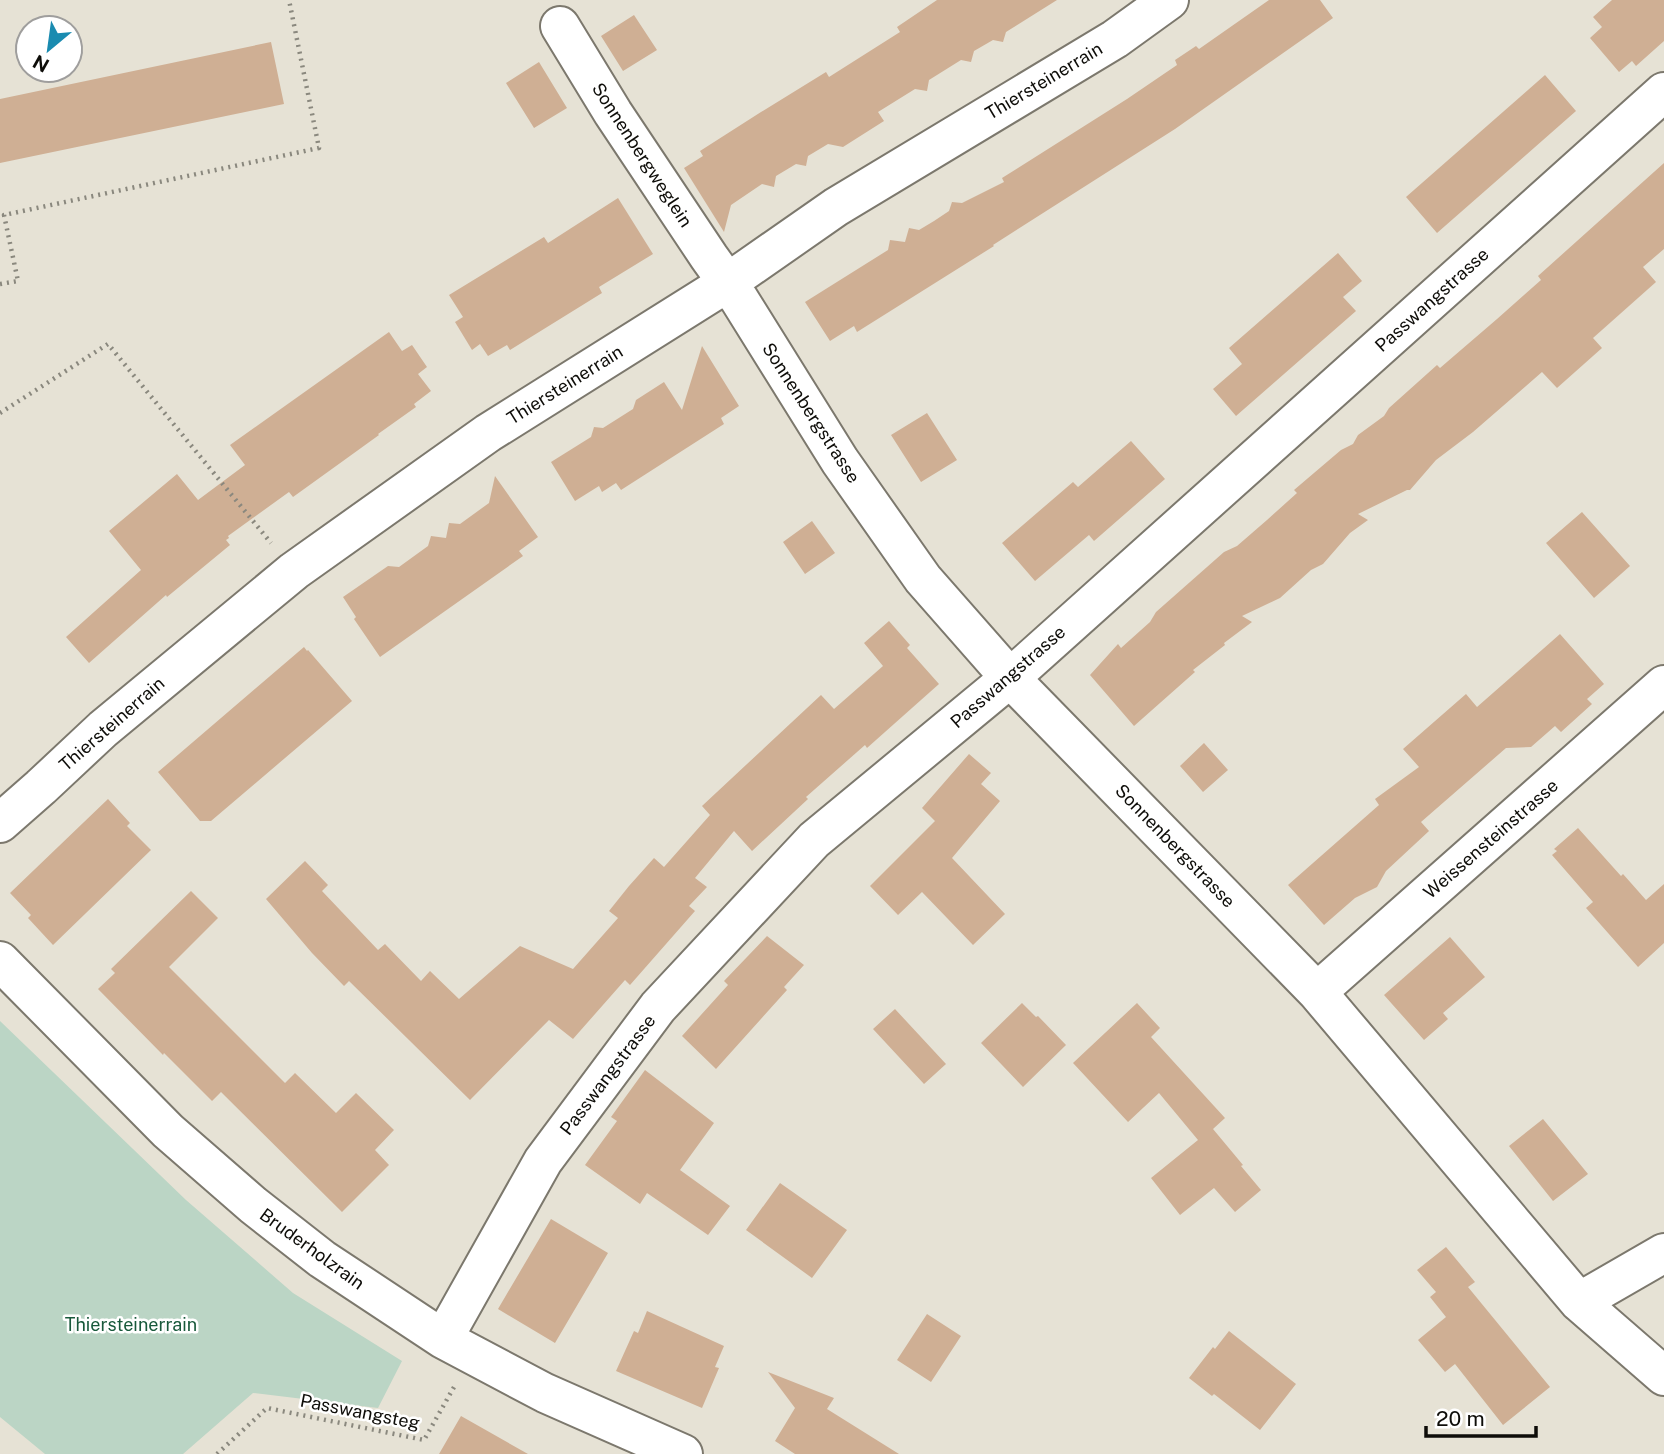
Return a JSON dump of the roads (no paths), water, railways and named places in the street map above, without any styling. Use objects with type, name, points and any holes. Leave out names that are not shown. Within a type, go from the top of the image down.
[{"type":"street","name":"Thiersteinerrain","points":[[0,822],[103,729],[294,571],[488,433],[727,283],[836,207],[1115,38],[1169,0]]},
{"type":"street","name":"Sonnenbergweglein","points":[[560,26],[613,113],[727,283]]},
{"type":"street","name":"Passwangstrasse","points":[[443,1339],[543,1161],[658,1007],[814,840],[1010,678],[1664,92]]},
{"type":"street","name":"Sonnenbergstrasse","points":[[727,283],[840,461],[923,579],[1010,678],[1317,992],[1579,1302],[1664,1376]]},
{"type":"street","name":"Weissensteinstrasse","points":[[1317,992],[1664,685]]},
{"type":"street","name":"Bruderholzrain","points":[[0,961],[168,1130],[253,1205],[323,1259],[443,1339],[545,1394],[683,1454]]},
{"type":"street","points":[[1579,1302],[1664,1253]]}]
